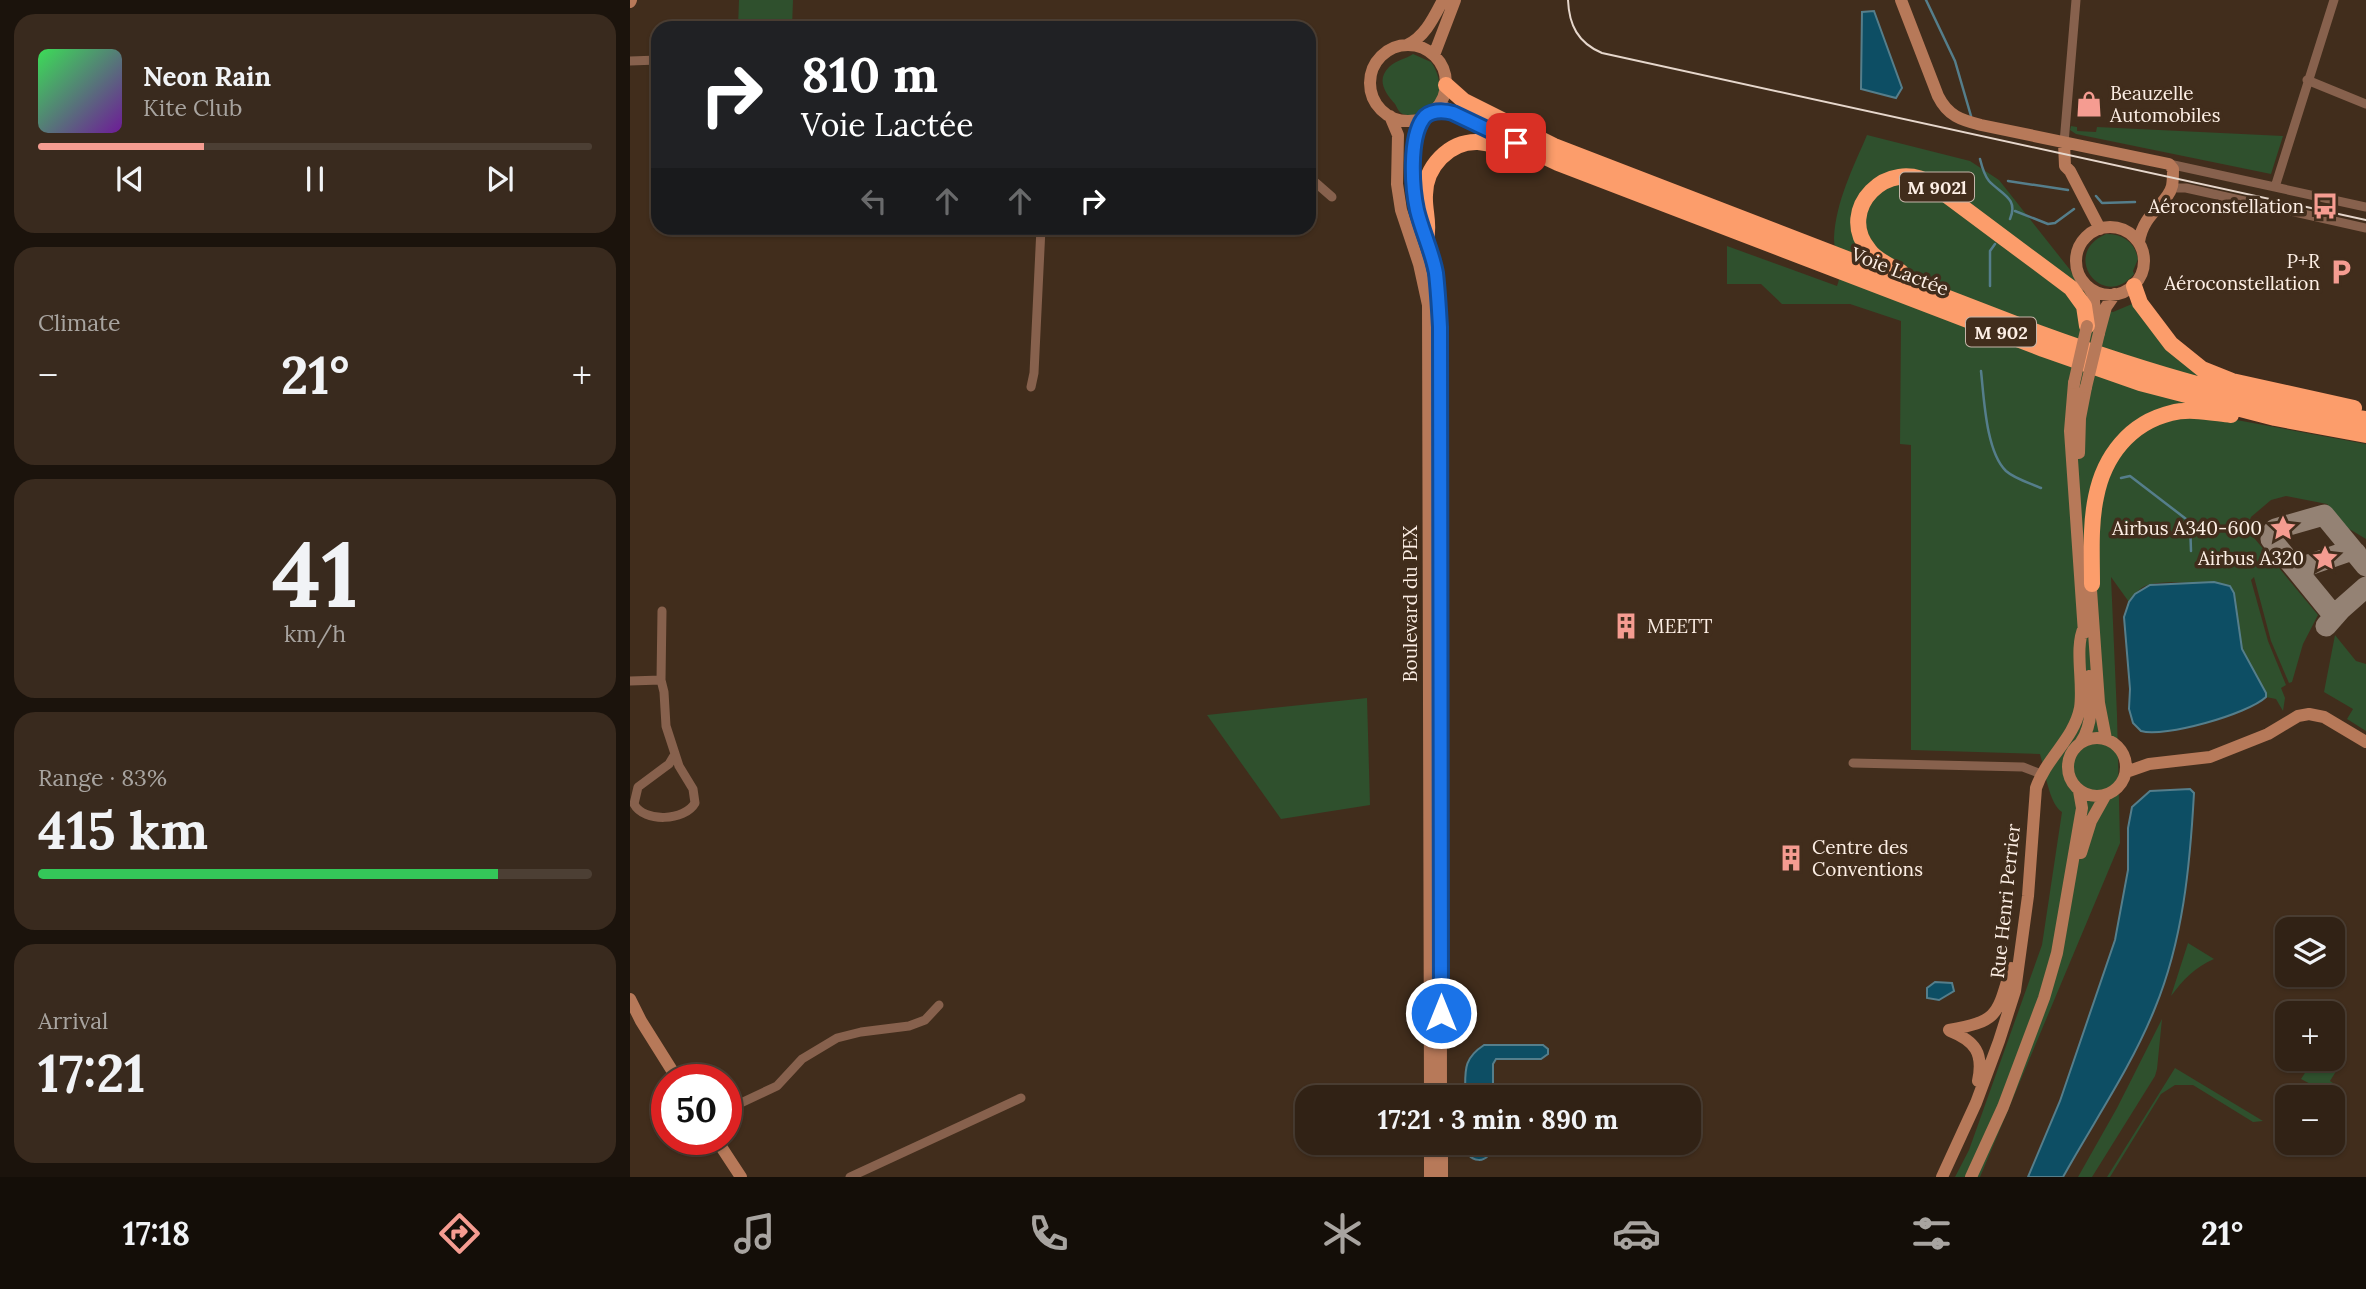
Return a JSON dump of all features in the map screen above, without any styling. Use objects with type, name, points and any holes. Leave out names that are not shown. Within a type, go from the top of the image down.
[{"type":"highway","name":"Voie Lactée","points":[[1446,85],[1464,101],[1530,135],[1606,167],[1732,231],[2140,383],[2275,418],[2366,435]]},
{"type":"highway","name":"Voie Lactée","points":[[1427,115],[1445,110],[1558,163],[1611,183],[1730,214],[2116,361],[2184,382],[2319,413],[2366,419]]},
{"type":"highway","points":[[1426,239],[1430,226],[1425,200],[1426,182],[1434,165],[1444,154],[1457,146],[1475,142],[1491,143],[1563,170],[1611,183]]},
{"type":"highway","name":"M 902l","points":[[1927,290],[1925,283],[1886,264],[1868,250],[1860,233],[1860,213],[1867,196],[1882,181],[1892,177],[1913,176],[1924,179],[2050,270],[2079,296],[2093,330]]},
{"type":"highway","points":[[2134,286],[2140,303],[2171,344],[2202,369],[2232,381],[2366,412]]},
{"type":"highway","points":[[2092,584],[2096,497],[2102,474],[2118,445],[2143,424],[2173,412],[2201,411],[2255,419],[2275,418]]},
{"type":"main road","points":[[1407,45],[1417,46],[1434,55],[1445,74],[1446,85],[1439,105],[1427,115],[1412,121],[1390,116],[1381,109],[1374,100],[1371,76],[1382,56],[1391,49],[1417,40],[1443,0]]},
{"type":"main road","points":[[1434,55],[1455,0]]},
{"type":"main road","points":[[1901,0],[1938,96],[1948,111],[1961,120],[2169,164],[2173,169],[2172,188],[2145,222],[2138,242]]},
{"type":"main road","name":"Boulevard du PEX","points":[[1427,115],[1415,144],[1413,184],[1417,212],[1435,271],[1440,327],[1441,1085]]},
{"type":"main road","name":"Boulevard du PEX","points":[[1390,116],[1398,135],[1398,198],[1419,264],[1428,316],[1430,1085]]},
{"type":"main road","points":[[2064,143],[2065,166],[2100,229]]},
{"type":"main road","points":[[2100,229],[2121,229],[2131,234],[2138,242],[2144,260],[2143,270],[2134,286],[2115,294],[2097,292],[2082,280],[2077,258],[2085,239],[2100,229]]},
{"type":"main road","points":[[1971,1177],[2004,1107],[2044,998],[2057,953],[2082,808],[2079,791],[2068,776],[2067,767],[2073,749],[2086,734],[2091,699],[2070,431],[2093,330],[2095,304],[2089,287]]},
{"type":"main road","points":[[2093,330],[2115,294]]},
{"type":"main road","points":[[2080,385],[2079,450],[2087,556],[2092,584],[2099,703],[2106,739]]},
{"type":"main road","name":"Rue Henri Perrier","points":[[1942,1177],[1968,1120],[2015,991],[2028,896],[2036,788],[2041,774],[2066,740],[2077,719],[2082,685],[2081,634],[2084,627]]},
{"type":"main road","points":[[2126,772],[2148,764],[2210,757],[2268,734],[2298,716],[2309,713],[2324,717],[2366,742]]},
{"type":"main road","points":[[2079,791],[2092,796],[2105,796],[2115,791],[2126,772],[2125,758],[2114,743],[2098,737],[2081,742]]},
{"type":"main road","points":[[2125,758],[2148,764]]},
{"type":"main road","points":[[2063,920],[2088,831],[2105,796]]},
{"type":"main road","points":[[1968,1120],[1977,1087],[1980,1059],[1970,1042],[1949,1030],[1983,1023],[1993,1016],[2002,1000],[2011,968],[2018,958]]},
{"type":"main road","points":[[630,999],[668,1064]]},
{"type":"main road","points":[[727,1155],[741,1177]]},
{"type":"main road","points":[[1430,1155],[1430,1177]]},
{"type":"main road","points":[[1442,1155],[1442,1177]]},
{"type":"street","points":[[2064,143],[2076,0]]},
{"type":"street","points":[[2275,187],[2334,0]]},
{"type":"street","points":[[630,61],[651,60]]},
{"type":"street","points":[[2307,80],[2366,104]]},
{"type":"street","points":[[2169,164],[2366,207]]},
{"type":"street","points":[[1316,183],[1332,197]]},
{"type":"street","points":[[2172,188],[2186,188],[2366,228]]},
{"type":"street","points":[[1031,387],[1034,373],[1041,235]]},
{"type":"street","points":[[662,611],[661,680],[666,726],[675,754],[693,789],[695,803],[691,810],[678,816],[642,814],[634,804],[638,787],[669,764],[675,754]]},
{"type":"street","points":[[630,681],[661,680]]},
{"type":"street","points":[[1853,764],[2023,768],[2041,774]]},
{"type":"street","points":[[742,1102],[777,1086],[803,1059],[837,1038],[909,1026],[925,1020],[939,1005]]},
{"type":"street","points":[[850,1177],[1021,1098]]},
{"type":"green space","points":[[739,0],[793,0],[792,21],[738,21]]},
{"type":"green space","points":[[1413,54],[1431,62],[1438,77],[1439,92],[1437,100],[1426,111],[1407,115],[1399,111],[1385,91],[1383,77],[1389,67]]},
{"type":"green space","points":[[2071,126],[2077,127],[2077,131],[2096,132],[2097,127],[2283,136],[2271,174],[2076,134],[2070,130]]},
{"type":"green space","points":[[1867,135],[1970,161],[1999,180],[2071,271],[2091,306],[2113,312],[2132,304],[2231,384],[2164,420],[2215,416],[2366,444],[2366,539],[2346,527],[2327,504],[2286,496],[2271,500],[2251,517],[2248,525],[2250,533],[2318,615],[2303,644],[2292,682],[2289,683],[2271,641],[2254,577],[2251,580],[2268,641],[2286,685],[2281,688],[2285,698],[2283,711],[2276,699],[2266,697],[2242,649],[2234,593],[2230,587],[2164,582],[2145,586],[2129,602],[2111,577],[2120,843],[1980,1177],[1955,1177],[1969,1150],[2042,945],[2062,812],[2054,802],[2040,754],[1911,750],[1911,445],[1900,444],[1901,321],[1850,304],[1782,304],[1761,284],[1727,284],[1727,246],[1837,286],[1839,268],[1835,250],[1835,224],[1846,185]]},
{"type":"green space","points":[[2106,234],[2127,240],[2138,259],[2134,274],[2122,284],[2110,287],[2091,276],[2086,265],[2086,254],[2092,243]]},
{"type":"green space","points":[[2335,635],[2356,661],[2366,664],[2366,731],[2347,719],[2353,709],[2324,692]]},
{"type":"green space","points":[[1367,698],[1370,805],[1281,819],[1207,715]]},
{"type":"green space","points":[[2188,943],[2214,959],[2190,974],[2171,996]]},
{"type":"green space","points":[[2162,1019],[2155,1076],[2092,1177],[2078,1177],[2117,1108]]},
{"type":"green space","points":[[2175,1068],[2263,1121],[2253,1122],[2193,1085],[2175,1085],[2161,1094],[2110,1177],[2107,1177]]},
{"type":"green space","points":[[2306,1071],[2336,1071],[2330,1081],[2332,1085],[2312,1085],[2301,1079]]},
{"type":"water","points":[[1874,11],[1902,88],[1896,98],[1861,89],[1862,12]]},
{"type":"water","points":[[2214,582],[2230,586],[2234,593],[2242,649],[2266,697],[2242,710],[2205,723],[2168,731],[2141,731],[2133,723],[2129,709],[2124,617],[2129,602],[2135,594],[2150,585]]},
{"type":"water","points":[[2190,789],[2194,793],[2184,902],[2165,982],[2155,1008],[2124,1073],[2063,1177],[2028,1177],[2060,1101],[2115,940],[2128,870],[2128,828],[2132,807],[2150,791]]},
{"type":"water","points":[[1935,982],[1952,983],[1954,991],[1939,1000],[1927,998],[1927,988]]},
{"type":"water","points":[[1484,1045],[1543,1045],[1548,1049],[1548,1054],[1541,1059],[1496,1059],[1493,1064],[1493,1085],[1465,1085],[1468,1062]]},
{"type":"water","points":[[1469,1155],[1489,1155],[1483,1159],[1473,1159]]},
{"type":"waterway","points":[[1926,0],[1955,61],[1971,116]]},
{"type":"waterway","points":[[1980,159],[1987,179],[2010,201],[2010,219]]},
{"type":"waterway","points":[[2008,181],[2068,190]]},
{"type":"waterway","points":[[2096,196],[2102,203],[2135,202]]},
{"type":"waterway","points":[[2015,211],[2048,224],[2055,223],[2074,209]]},
{"type":"waterway","points":[[1990,286],[1990,251],[1995,244]]},
{"type":"waterway","points":[[1981,371],[1987,424],[1999,462],[2018,479],[2041,488]]},
{"type":"waterway","points":[[2121,478],[2130,476],[2190,522],[2191,551]]},
{"type":"taxiway","points":[[2332,618],[2330,611],[2271,539],[2272,533],[2275,529],[2324,515],[2366,566]]},
{"type":"taxiway","points":[[2300,574],[2299,571],[2303,567],[2349,551],[2356,553]]},
{"type":"taxiway","points":[[2326,626],[2366,587]]},
{"type":"tram line","points":[[1568,0],[1570,17],[1576,32],[1587,44],[1602,53],[2366,220]]},
{"type":"place","name":"Beauzelle Automobiles","points":[[2089,104]]},
{"type":"place","name":"Aéroconstellation","points":[[2325,206]]},
{"type":"place","name":"P+R Aéroconstellation","points":[[2341,272]]},
{"type":"place","name":"Airbus A340-600","points":[[2283,528]]},
{"type":"place","name":"Airbus A320","points":[[2325,558]]},
{"type":"place","name":"MEETT","points":[[1626,626]]},
{"type":"place","name":"Centre des Conventions","points":[[1791,858]]},
{"type":"route","points":[[1441,1013],[1440,327],[1435,271],[1417,212],[1413,164],[1415,144],[1423,118],[1445,110],[1516,143]]}]
